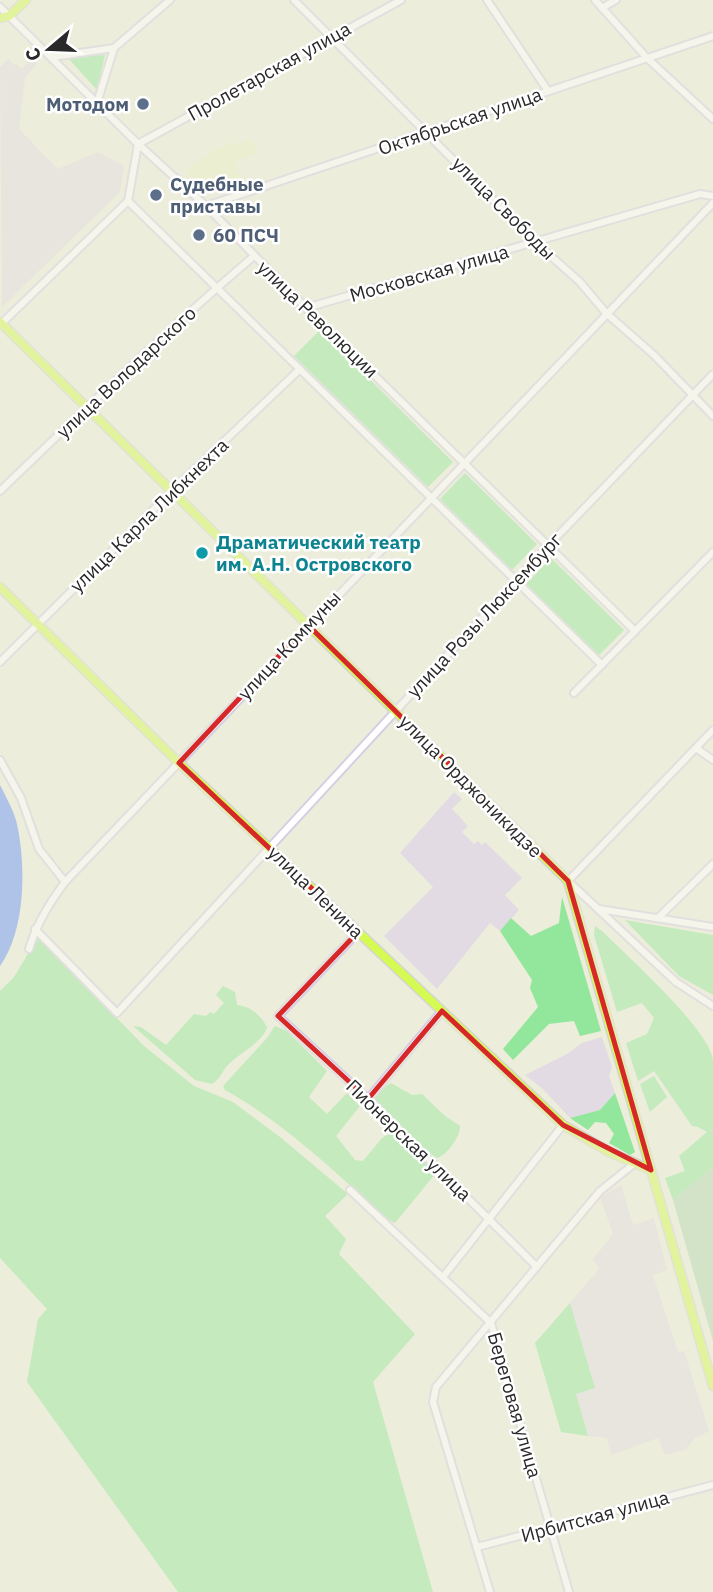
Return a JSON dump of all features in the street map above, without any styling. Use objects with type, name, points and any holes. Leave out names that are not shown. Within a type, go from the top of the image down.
[{"type":"main road","points":[[5,17],[26,0]]},
{"type":"main road","name":"улица Орджоникидзе","points":[[0,323],[568,881],[713,1386]]},
{"type":"main road","name":"улица Ленина","points":[[0,587],[179,763],[563,1125],[609,1152],[651,1170]]},
{"type":"street","points":[[97,103],[114,48],[170,0]]},
{"type":"street","name":"улица Свободы","points":[[294,0],[535,242],[580,282],[606,313],[654,355],[713,416]]},
{"type":"street","name":"Пролетарская улица","points":[[138,144],[401,0]]},
{"type":"street","points":[[487,0],[548,91]]},
{"type":"street","points":[[595,0],[647,58],[713,119]]},
{"type":"street","points":[[602,8],[616,0]]},
{"type":"street","name":"улица Революции","points":[[0,7],[5,17],[52,57],[138,144],[206,206],[547,547],[635,631]]},
{"type":"street","name":"Октябрьская улица","points":[[206,206],[713,36]]},
{"type":"street","points":[[52,57],[114,48]]},
{"type":"street","points":[[0,323],[128,201],[138,144]]},
{"type":"street","name":"Московская улица","points":[[306,308],[700,194],[713,196]]},
{"type":"street","points":[[128,201],[602,665]]},
{"type":"street","name":"улица Коммуны","points":[[29,949],[35,929],[47,906],[65,882],[713,202]]},
{"type":"street","name":"улица Володарского","points":[[0,491],[87,407],[254,256]]},
{"type":"street","name":"улица Карла Либкнехта","points":[[0,662],[172,491],[300,369]]},
{"type":"street","name":"улица Розы Люксембург","points":[[35,929],[117,1013],[547,547],[713,374]]},
{"type":"street","points":[[574,693],[713,552]]},
{"type":"street","points":[[713,730],[568,881],[676,982],[713,1006]]},
{"type":"street","points":[[696,748],[713,760]]},
{"type":"street","points":[[0,760],[21,798],[39,849],[65,882]]},
{"type":"street","points":[[658,918],[713,864]]},
{"type":"street","points":[[598,909],[713,927]]},
{"type":"street","name":"Пионерская улица","points":[[358,932],[278,1016],[368,1099],[537,1267]]},
{"type":"street","points":[[368,1099],[442,1012]]},
{"type":"street","points":[[443,1277],[563,1125]]},
{"type":"street","points":[[490,1592],[433,1402],[436,1387],[600,1191],[635,1163]]},
{"type":"street","name":"Береговая улица","points":[[350,1190],[491,1323],[569,1592]]},
{"type":"street","name":"Ирбитская улица","points":[[477,1547],[713,1486]]},
{"type":"highlighted area","points":[[308,625],[568,881],[651,1170],[563,1125],[442,1011],[368,1099],[278,1016],[358,932],[179,763]]},
{"type":"shaded area","points":[[10,58],[9,60],[22,69],[32,58],[37,63],[25,78],[19,129],[58,169],[98,152],[124,166],[120,192],[2,307],[0,67]]},
{"type":"shaded area","points":[[251,139],[258,153],[235,161],[241,179],[202,193],[185,171],[216,148]]},
{"type":"shaded area","points":[[454,792],[462,799],[452,809],[468,826],[462,832],[474,844],[478,841],[482,845],[485,842],[522,878],[505,895],[519,910],[500,931],[490,923],[437,989],[384,936],[433,887],[400,853]]},
{"type":"shaded area","points":[[602,1037],[612,1067],[609,1076],[615,1093],[600,1110],[570,1118],[543,1089],[525,1075],[567,1054],[582,1043]]},
{"type":"shaded area","points":[[713,1167],[713,1341],[673,1200]]},
{"type":"shaded area","points":[[621,1185],[633,1225],[654,1218],[667,1270],[653,1275],[678,1352],[684,1351],[709,1431],[695,1438],[685,1450],[665,1455],[658,1438],[611,1455],[607,1438],[588,1436],[575,1394],[595,1388],[570,1303],[599,1269],[593,1259],[613,1234],[600,1197]]},
{"type":"green space","points":[[105,55],[97,90],[67,57]]},
{"type":"green space","points":[[320,330],[453,462],[428,487],[294,356]]},
{"type":"green space","points":[[465,473],[537,544],[512,570],[440,499]]},
{"type":"green space","points":[[551,558],[624,630],[599,655],[526,584]]},
{"type":"green space","points":[[562,897],[601,1031],[580,1036],[574,1021],[549,1024],[513,1060],[503,1049],[538,1007],[530,988],[532,980],[500,931],[511,918],[531,936],[559,923]]},
{"type":"green space","points":[[625,920],[713,935],[713,995],[679,976]]},
{"type":"green space","points":[[595,926],[683,1012],[708,1047],[713,1060],[713,1167],[673,1200],[665,1178],[685,1171],[679,1156],[707,1132],[692,1126],[654,1071],[638,1081],[626,1043],[647,1034],[654,1018],[642,1003],[617,1012],[594,935]]},
{"type":"green space","points":[[37,939],[40,939],[144,1046],[194,1086],[233,1102],[348,1194],[325,1216],[346,1239],[339,1254],[415,1334],[373,1382],[433,1592],[178,1592],[27,1382],[38,1319],[47,1309],[0,1258],[0,991],[14,977]]},
{"type":"green space","points":[[223,986],[235,992],[237,1005],[255,1012],[267,1027],[261,1038],[231,1062],[212,1084],[195,1080],[133,1026],[141,1027],[166,1045],[194,1014],[214,1014],[224,1003],[216,995]]},
{"type":"green space","points":[[275,1026],[287,1031],[327,1071],[309,1097],[327,1114],[347,1093],[360,1106],[336,1136],[355,1160],[363,1161],[382,1138],[392,1132],[436,1173],[395,1223],[387,1219],[289,1133],[225,1090],[223,1086]]},
{"type":"green space","points":[[654,1076],[667,1097],[650,1112],[640,1084]]},
{"type":"green space","points":[[391,1083],[412,1095],[422,1094],[460,1126],[455,1140],[441,1156],[437,1158],[424,1150],[376,1103],[374,1098],[377,1092]]},
{"type":"green space","points":[[615,1093],[635,1152],[630,1155],[609,1143],[614,1134],[606,1123],[595,1122],[588,1130],[570,1118],[600,1110]]},
{"type":"green space","points":[[570,1303],[595,1388],[576,1394],[588,1436],[561,1432],[535,1343]]},
{"type":"water","points":[[0,785],[17,824],[22,859],[22,897],[15,935],[0,966]]},
{"type":"place","name":"Мотодом","points":[[143,104]]},
{"type":"place","name":"Судебные приставы","points":[[156,195]]},
{"type":"place","name":"60 ПСЧ","points":[[199,235]]},
{"type":"place","name":"Драматический театр им. А.Н. Островского","points":[[202,553]]}]
